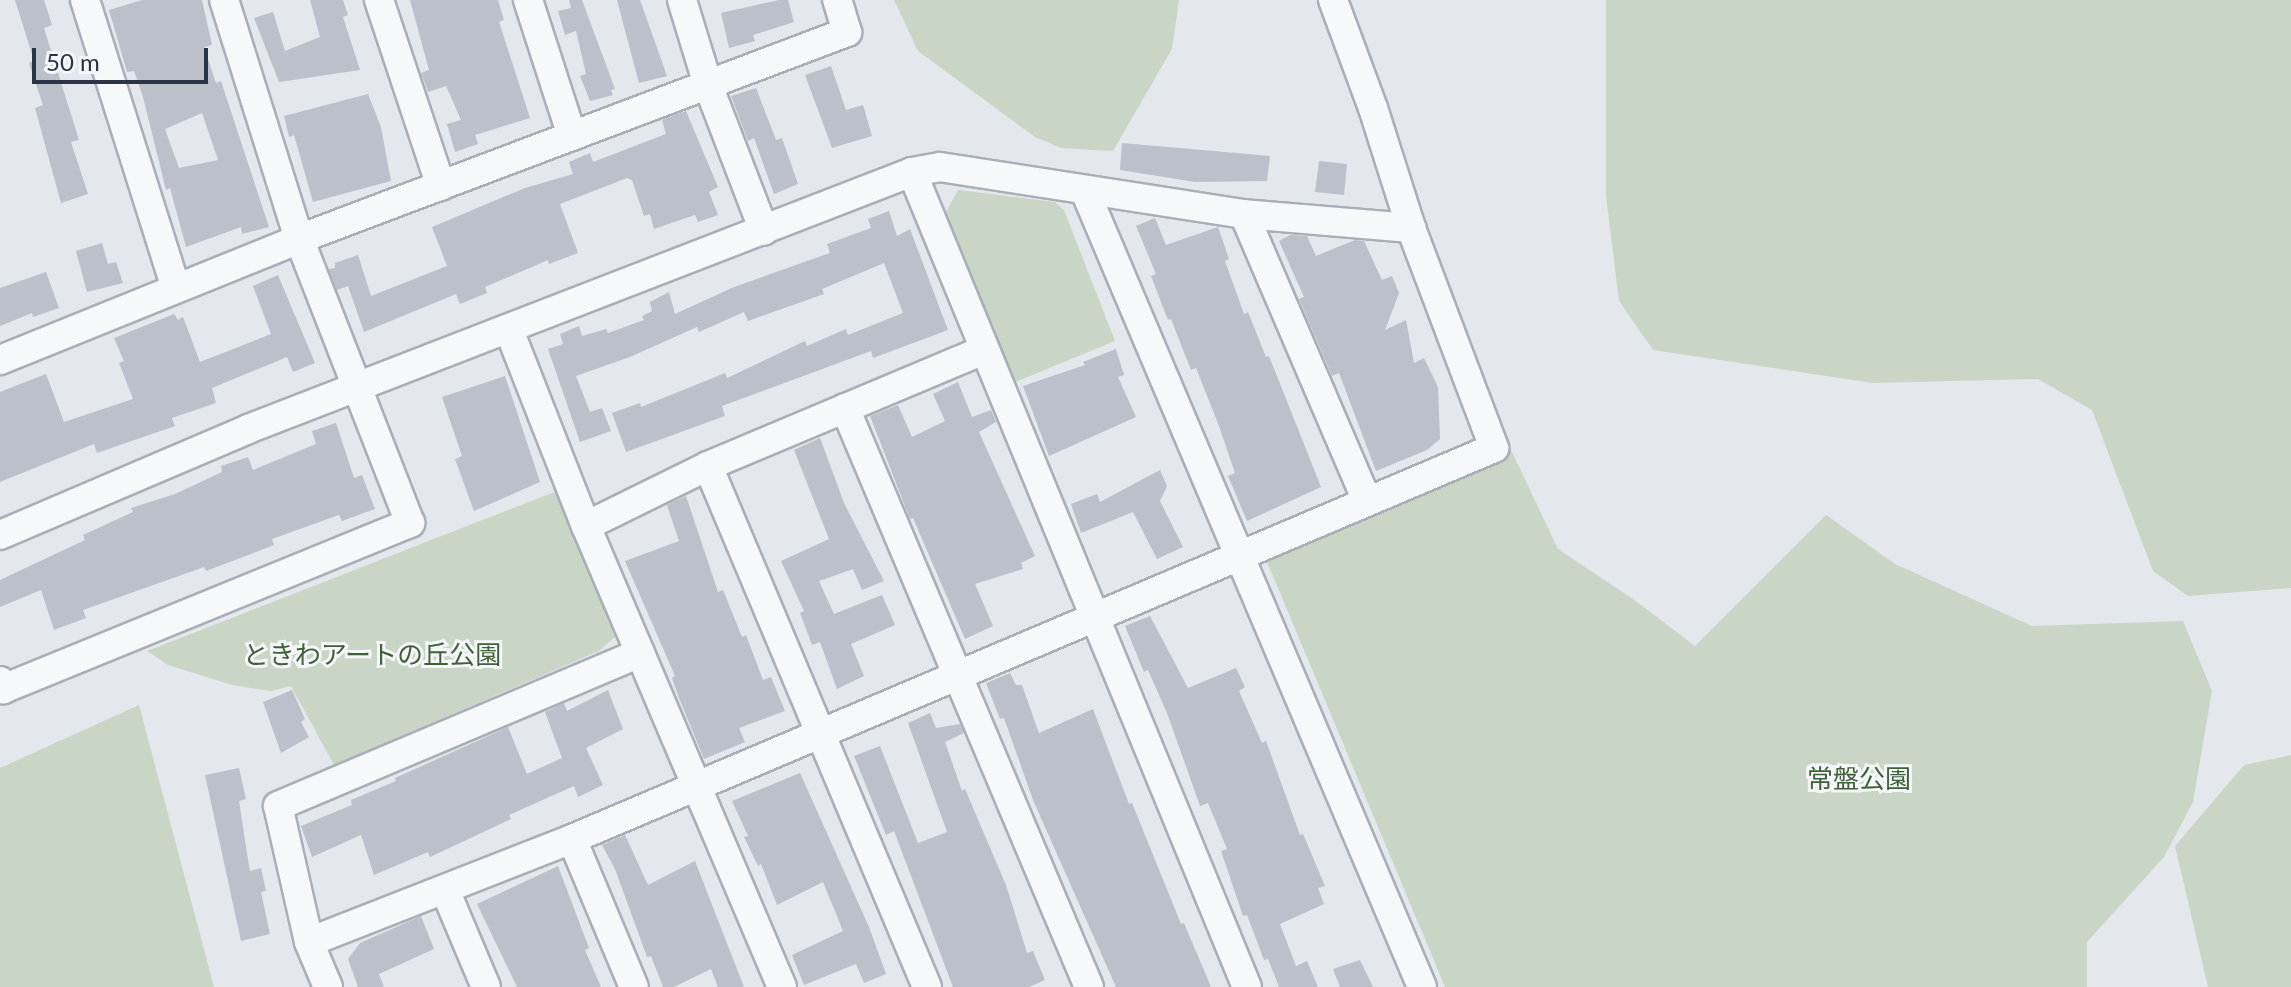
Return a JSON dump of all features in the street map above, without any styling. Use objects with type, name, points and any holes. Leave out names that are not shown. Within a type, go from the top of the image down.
[{"type":"street","points":[[85,0],[176,288]]},
{"type":"street","points":[[0,681],[3,689],[410,523],[299,239],[224,0]]},
{"type":"street","points":[[379,0],[441,186]]},
{"type":"street","points":[[528,0],[572,136]]},
{"type":"street","points":[[682,0],[708,85],[764,231]]},
{"type":"street","points":[[0,360],[299,239],[847,32],[837,0]]},
{"type":"street","points":[[309,942],[572,839],[1238,553],[1494,448],[1411,228],[1373,108],[1333,0]]},
{"type":"street","points":[[0,535],[355,387],[912,172],[940,167],[1244,214],[1411,228]]},
{"type":"street","points":[[912,172],[1247,987]]},
{"type":"street","points":[[1085,191],[1422,987]]},
{"type":"street","points":[[1244,214],[1367,501]]},
{"type":"street","points":[[509,330],[586,526],[782,987]]},
{"type":"street","points":[[586,526],[708,466],[984,350]]},
{"type":"street","points":[[845,408],[1089,987]]},
{"type":"street","points":[[708,466],[927,987]]},
{"type":"street","points":[[328,987],[309,942],[278,806],[640,653]]},
{"type":"street","points":[[572,839],[634,987]]},
{"type":"street","points":[[445,890],[486,987]]},
{"type":"green space","points":[[894,0],[1179,0],[1172,49],[1113,151],[1061,148],[1035,137],[918,51]]},
{"type":"green space","points":[[1606,0],[2291,0],[2291,588],[2188,596],[2153,571],[2092,410],[2038,379],[1873,383],[1653,350],[1619,301],[1606,196]]},
{"type":"green space","points":[[958,190],[1055,202],[1064,210],[1115,341],[1013,383],[945,214]]},
{"type":"green space","name":"常盤公園","points":[[1511,450],[1558,549],[1633,599],[1695,646],[1826,515],[1895,564],[2032,626],[2183,621],[2212,691],[2193,802],[2164,857],[2087,942],[2087,987],[1445,987],[1265,557]]},
{"type":"green space","name":"ときわアートの丘公園","points":[[557,491],[615,637],[599,651],[334,765],[291,686],[271,691],[232,685],[168,665],[147,651]]},
{"type":"green space","points":[[139,705],[214,987],[0,987],[0,768]]},
{"type":"green space","points":[[2291,755],[2291,987],[2208,987],[2175,846],[2244,765]]},
{"type":"building","points":[[15,0],[44,0],[52,25],[44,28],[79,140],[71,142],[88,194],[61,203],[35,108],[43,105],[29,63],[34,61]]},
{"type":"building","points":[[142,0],[202,0],[212,45],[204,47],[216,83],[221,81],[269,227],[242,234],[241,227],[186,247],[170,188],[166,190],[143,97],[134,71],[127,72],[109,10]],"holes":[[[202,113],[218,160],[179,168],[165,129]]]},
{"type":"building","points":[[310,0],[343,0],[348,15],[343,17],[360,70],[279,82],[254,18],[273,12],[285,51],[320,37]]},
{"type":"building","points":[[410,0],[498,0],[504,20],[499,22],[530,118],[475,135],[478,144],[455,152],[447,124],[461,120],[446,86],[428,92],[421,73],[429,70]]},
{"type":"building","points":[[569,0],[582,0],[615,89],[611,90],[613,95],[590,101],[580,76],[586,74],[576,31],[565,35],[558,11],[571,8]]},
{"type":"building","points":[[617,0],[640,0],[667,76],[639,83]]},
{"type":"building","points":[[788,0],[794,22],[753,35],[755,41],[729,48],[721,13]]},
{"type":"building","points":[[831,66],[846,110],[863,105],[872,136],[832,148],[805,75]]},
{"type":"building","points":[[756,88],[776,140],[782,138],[798,184],[774,194],[754,138],[748,141],[731,96]]},
{"type":"building","points":[[368,94],[381,127],[391,181],[313,202],[294,135],[289,137],[284,116]]},
{"type":"building","points":[[686,111],[718,187],[709,192],[718,215],[698,222],[695,215],[654,229],[650,214],[644,216],[632,180],[627,178],[560,204],[578,253],[549,264],[548,260],[485,287],[487,293],[460,304],[456,294],[364,332],[348,286],[337,290],[329,269],[335,268],[335,263],[358,255],[371,296],[447,266],[432,227],[525,188],[573,174],[569,162],[590,153],[593,162],[666,134],[662,120]]},
{"type":"building","points":[[1122,143],[1270,156],[1267,181],[1195,182],[1120,170]]},
{"type":"building","points":[[1319,161],[1347,164],[1344,195],[1315,192]]},
{"type":"building","points":[[889,211],[897,236],[910,229],[948,330],[873,358],[871,351],[722,406],[725,416],[626,452],[612,413],[640,403],[641,407],[725,373],[727,378],[805,341],[807,346],[846,329],[848,335],[903,313],[884,263],[822,289],[824,294],[748,321],[744,312],[699,332],[697,327],[630,357],[576,376],[590,412],[602,408],[611,431],[580,442],[548,349],[563,344],[560,334],[579,326],[582,336],[606,329],[608,333],[644,320],[642,316],[652,311],[650,302],[669,292],[675,314],[734,287],[830,253],[827,244],[871,228],[868,219]]},
{"type":"building","points":[[1155,218],[1166,245],[1218,227],[1229,259],[1225,261],[1244,314],[1248,312],[1266,357],[1269,356],[1321,487],[1247,521],[1228,476],[1235,473],[1219,426],[1196,368],[1191,370],[1151,276],[1156,274],[1136,226]]},
{"type":"building","points":[[1290,235],[1307,236],[1316,256],[1355,240],[1364,241],[1382,280],[1392,276],[1399,293],[1385,330],[1406,320],[1414,363],[1424,358],[1438,387],[1440,439],[1427,450],[1376,471],[1339,373],[1332,376],[1299,299],[1304,297],[1279,241]]},
{"type":"building","points":[[102,243],[108,264],[116,262],[123,283],[87,292],[76,251]]},
{"type":"building","points":[[46,272],[59,308],[33,317],[32,313],[0,326],[0,288]]},
{"type":"building","points":[[278,275],[315,363],[293,372],[287,357],[212,388],[216,403],[172,418],[175,426],[97,453],[94,444],[0,482],[0,392],[46,374],[64,422],[133,399],[119,363],[124,361],[114,338],[174,314],[178,320],[183,317],[200,362],[271,334],[253,286]]},
{"type":"building","points":[[1116,349],[1124,375],[1118,377],[1136,417],[1049,456],[1023,386],[1085,365],[1083,362]]},
{"type":"building","points":[[505,376],[540,482],[474,511],[455,459],[462,456],[442,397]]},
{"type":"building","points":[[958,382],[972,417],[991,410],[996,422],[979,432],[1035,556],[1021,563],[1023,569],[975,584],[993,626],[965,639],[913,518],[910,519],[870,416],[898,405],[912,437],[945,421],[933,394]]},
{"type":"building","points":[[336,423],[354,478],[362,475],[375,509],[342,521],[339,515],[272,539],[274,545],[206,571],[204,567],[83,610],[86,618],[54,630],[41,590],[0,607],[0,580],[85,540],[83,535],[133,512],[131,508],[175,494],[222,472],[221,466],[248,457],[253,470],[316,444],[312,431]]},
{"type":"building","points":[[820,438],[844,503],[884,581],[862,590],[853,569],[819,581],[834,614],[882,595],[895,625],[851,644],[864,676],[837,689],[820,642],[812,645],[800,613],[804,611],[781,561],[829,539],[794,450]]},
{"type":"building","points":[[1160,470],[1167,486],[1160,501],[1183,547],[1157,559],[1133,512],[1081,533],[1071,504],[1097,494],[1100,502]]},
{"type":"building","points":[[686,496],[718,592],[723,590],[742,637],[746,635],[763,680],[771,677],[785,711],[739,728],[745,742],[704,759],[672,678],[675,676],[625,561],[679,541],[667,505]]},
{"type":"building","points":[[1150,616],[1188,688],[1236,668],[1245,687],[1239,691],[1262,743],[1266,741],[1300,835],[1303,834],[1325,886],[1318,888],[1324,904],[1280,924],[1296,966],[1307,961],[1318,987],[1279,987],[1268,959],[1264,960],[1247,915],[1243,916],[1221,851],[1227,849],[1208,803],[1200,806],[1167,713],[1148,670],[1144,672],[1125,626]]},
{"type":"building","points":[[1010,673],[1016,685],[1022,685],[1039,733],[1093,709],[1129,804],[1132,803],[1181,924],[1184,923],[1211,987],[1116,987],[1033,800],[1004,718],[1000,719],[986,683]]},
{"type":"building","points":[[292,690],[305,719],[301,722],[309,737],[281,753],[263,702]]},
{"type":"building","points":[[608,690],[623,729],[586,748],[603,785],[578,797],[574,786],[509,815],[511,819],[430,857],[428,852],[374,875],[361,835],[312,857],[301,826],[352,805],[351,800],[396,781],[395,778],[508,727],[527,774],[562,758],[545,712],[564,703],[567,711]]},
{"type":"building","points":[[930,713],[936,728],[960,724],[964,733],[945,742],[962,791],[965,789],[1006,885],[1027,953],[1033,951],[1045,980],[1029,987],[953,987],[894,831],[886,835],[854,756],[880,746],[918,843],[947,832],[908,723]]},
{"type":"building","points":[[239,768],[246,799],[239,801],[250,871],[261,868],[266,891],[261,892],[270,934],[241,941],[205,775]]},
{"type":"building","points":[[800,773],[869,927],[886,974],[864,983],[856,964],[804,985],[792,955],[843,931],[823,882],[777,905],[761,864],[758,866],[744,837],[748,836],[732,801]]},
{"type":"building","points":[[625,835],[648,885],[695,861],[744,987],[718,987],[711,969],[674,987],[663,987],[651,956],[647,957],[615,869],[602,845]]},
{"type":"building","points":[[558,866],[589,948],[585,950],[601,987],[517,987],[477,904]]},
{"type":"building","points":[[421,916],[434,949],[379,974],[384,987],[358,987],[348,959],[360,943]]},
{"type":"building","points":[[1360,960],[1373,987],[1340,987],[1333,969]]}]
